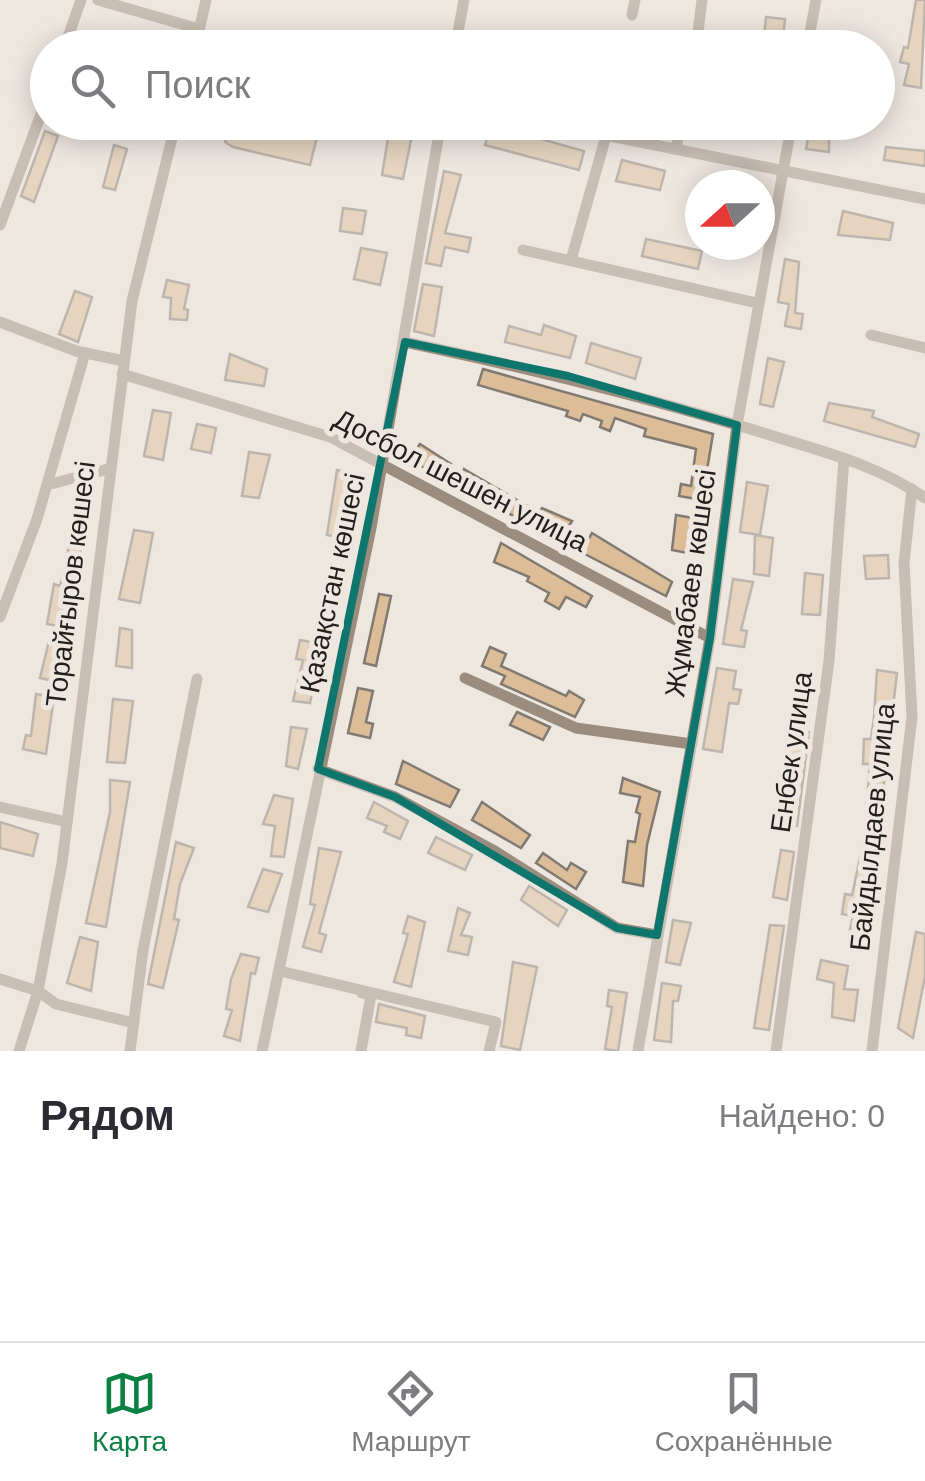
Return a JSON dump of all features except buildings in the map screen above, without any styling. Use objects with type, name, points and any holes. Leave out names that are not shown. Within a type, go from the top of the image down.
[{"type":"street","points":[[70,30],[81,0]]},
{"type":"street","points":[[98,0],[199,29],[206,0]]},
{"type":"street","points":[[458,30],[464,0]]},
{"type":"street","points":[[632,15],[635,0]]},
{"type":"street","points":[[698,30],[702,0]]},
{"type":"street","points":[[810,30],[816,0]]},
{"type":"street","points":[[0,225],[31,140]]},
{"type":"street","name":"Торайғыров көшесі","points":[[18,1051],[38,991],[67,822],[108,469],[132,301],[172,140]]},
{"type":"street","name":"Қазақстан көшесі","points":[[262,1051],[383,462],[438,140]]},
{"type":"street","points":[[572,260],[605,140]]},
{"type":"street","points":[[626,140],[925,199]]},
{"type":"street","points":[[676,150],[678,140]]},
{"type":"street","name":"Жұмабаев көшесі","points":[[638,1051],[710,638],[736,425],[788,140]]},
{"type":"street","points":[[523,250],[757,303]]},
{"type":"street","name":"Досбол шешен улица","points":[[0,322],[330,437],[710,638]]},
{"type":"street","points":[[872,335],[925,348]]},
{"type":"street","points":[[405,342],[568,376],[736,425],[896,476],[925,498]]},
{"type":"street","points":[[0,617],[47,485],[85,353]]},
{"type":"street","name":"Енбек улица","points":[[776,1051],[829,661],[844,459]]},
{"type":"street","points":[[47,485],[108,469]]},
{"type":"street","name":"Байдылдаев улица","points":[[872,1051],[912,716],[904,563],[912,489]]},
{"type":"street","points":[[465,678],[576,728],[692,744]]},
{"type":"street","points":[[130,1051],[143,950],[197,679]]},
{"type":"street","points":[[318,769],[412,806],[493,850],[616,928],[658,934]]},
{"type":"street","points":[[0,807],[67,822]]},
{"type":"street","points":[[280,972],[370,995],[360,1051]]},
{"type":"street","points":[[280,972],[496,1022],[490,1051]]},
{"type":"street","points":[[0,978],[38,991],[56,1004],[134,1023]]},
{"type":"highlighted area","points":[[405,342],[568,376],[737,425],[710,638],[657,935],[617,928],[395,797],[318,769]]}]
